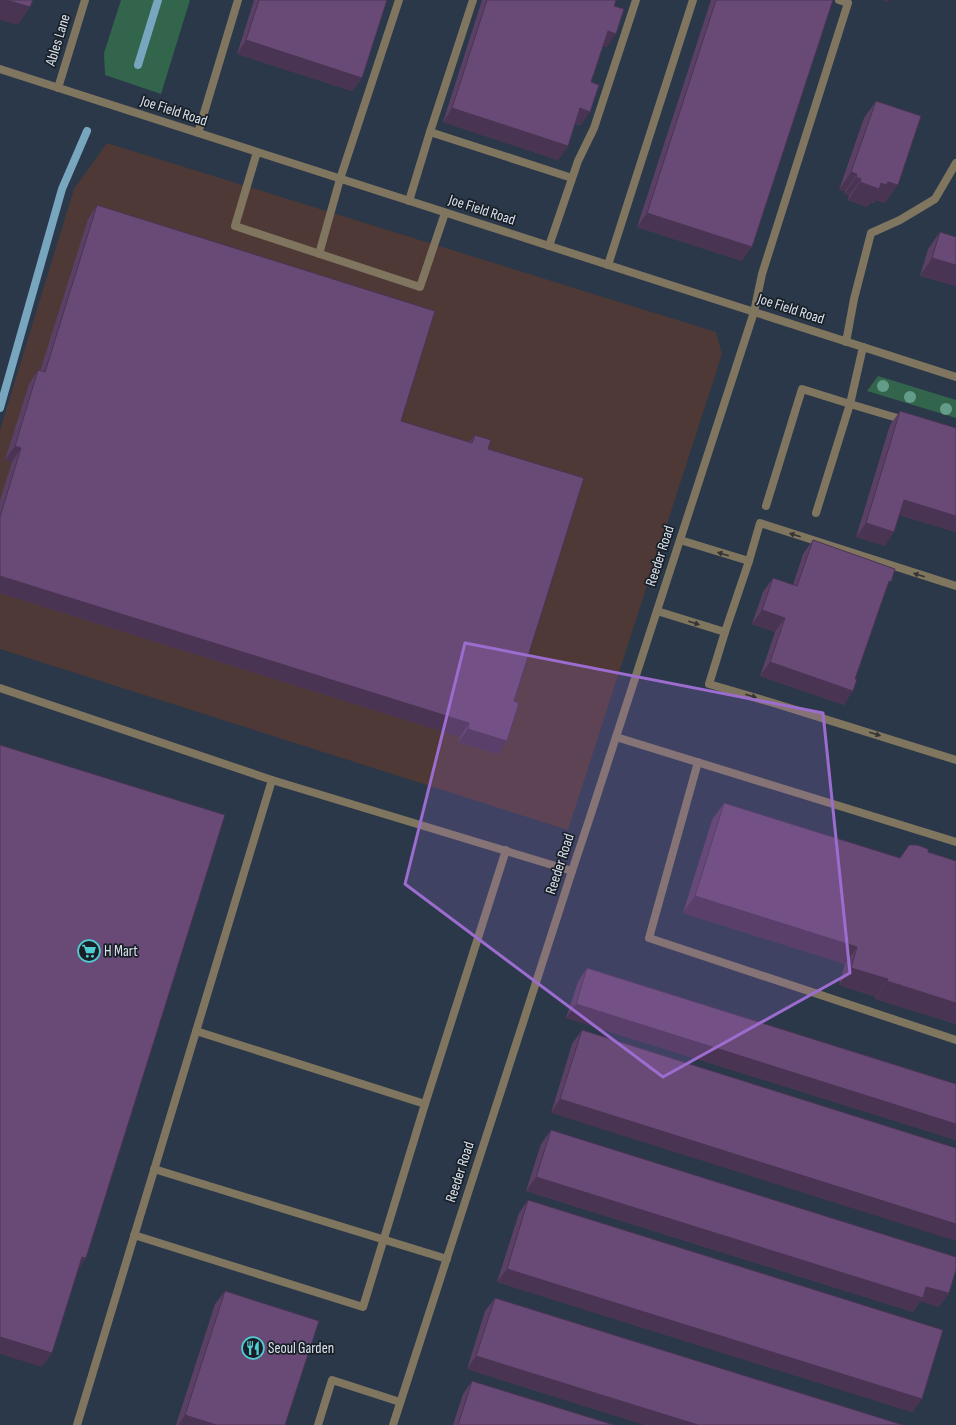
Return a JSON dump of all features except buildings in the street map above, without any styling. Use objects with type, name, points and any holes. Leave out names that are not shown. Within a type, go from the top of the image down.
[{"type":"street","name":"Ables Lane","points":[[58,88],[85,0]]},
{"type":"street","points":[[198,133],[238,0]]},
{"type":"street","points":[[318,254],[340,179],[399,0]]},
{"type":"street","points":[[409,201],[473,0]]},
{"type":"street","points":[[549,246],[578,161],[594,128],[636,0]]},
{"type":"street","points":[[608,265],[693,0]]},
{"type":"street","name":"Reeder Road","points":[[393,1425],[754,312],[762,274],[848,3],[839,0]]},
{"type":"street","name":"Joe Field Road","points":[[0,69],[956,377]]},
{"type":"street","points":[[430,132],[572,178]]},
{"type":"street","points":[[257,152],[235,226],[318,254],[420,287],[445,213]]},
{"type":"street","points":[[846,342],[854,299],[871,233],[900,220],[935,199],[956,164]]},
{"type":"street","points":[[816,513],[850,404],[863,347]]},
{"type":"street","points":[[766,506],[802,389],[910,422]]},
{"type":"street","points":[[956,586],[760,523],[709,684],[956,760]]},
{"type":"street","points":[[680,540],[749,561]]},
{"type":"street","points":[[657,612],[725,632]]},
{"type":"street","points":[[0,688],[272,780],[572,870]]},
{"type":"street","points":[[616,737],[956,842]]},
{"type":"street","points":[[698,762],[649,938],[956,1040]]},
{"type":"street","points":[[77,1425],[272,780]]},
{"type":"street","points":[[134,1235],[363,1307],[425,1104],[506,850]]},
{"type":"street","points":[[196,1031],[425,1104]]},
{"type":"street","points":[[154,1169],[446,1259]]},
{"type":"street","points":[[318,1425],[332,1380],[400,1402]]},
{"type":"highlighted area","points":[[465,643],[823,713],[850,973],[663,1077],[405,884]]},
{"type":"shaded area","points":[[107,143],[716,332],[722,354],[568,830],[0,649],[0,430],[74,189]]},
{"type":"green space","points":[[121,0],[190,0],[161,94],[105,75],[104,53]]},
{"type":"green space","points":[[878,376],[956,400],[956,418],[867,391]]},
{"type":"waterway","points":[[138,65],[158,0]]},
{"type":"waterway","points":[[0,408],[62,189],[87,131]]},
{"type":"place","name":"H Mart","points":[[89,951]]},
{"type":"place","name":"Seoul Garden","points":[[253,1348]]}]
